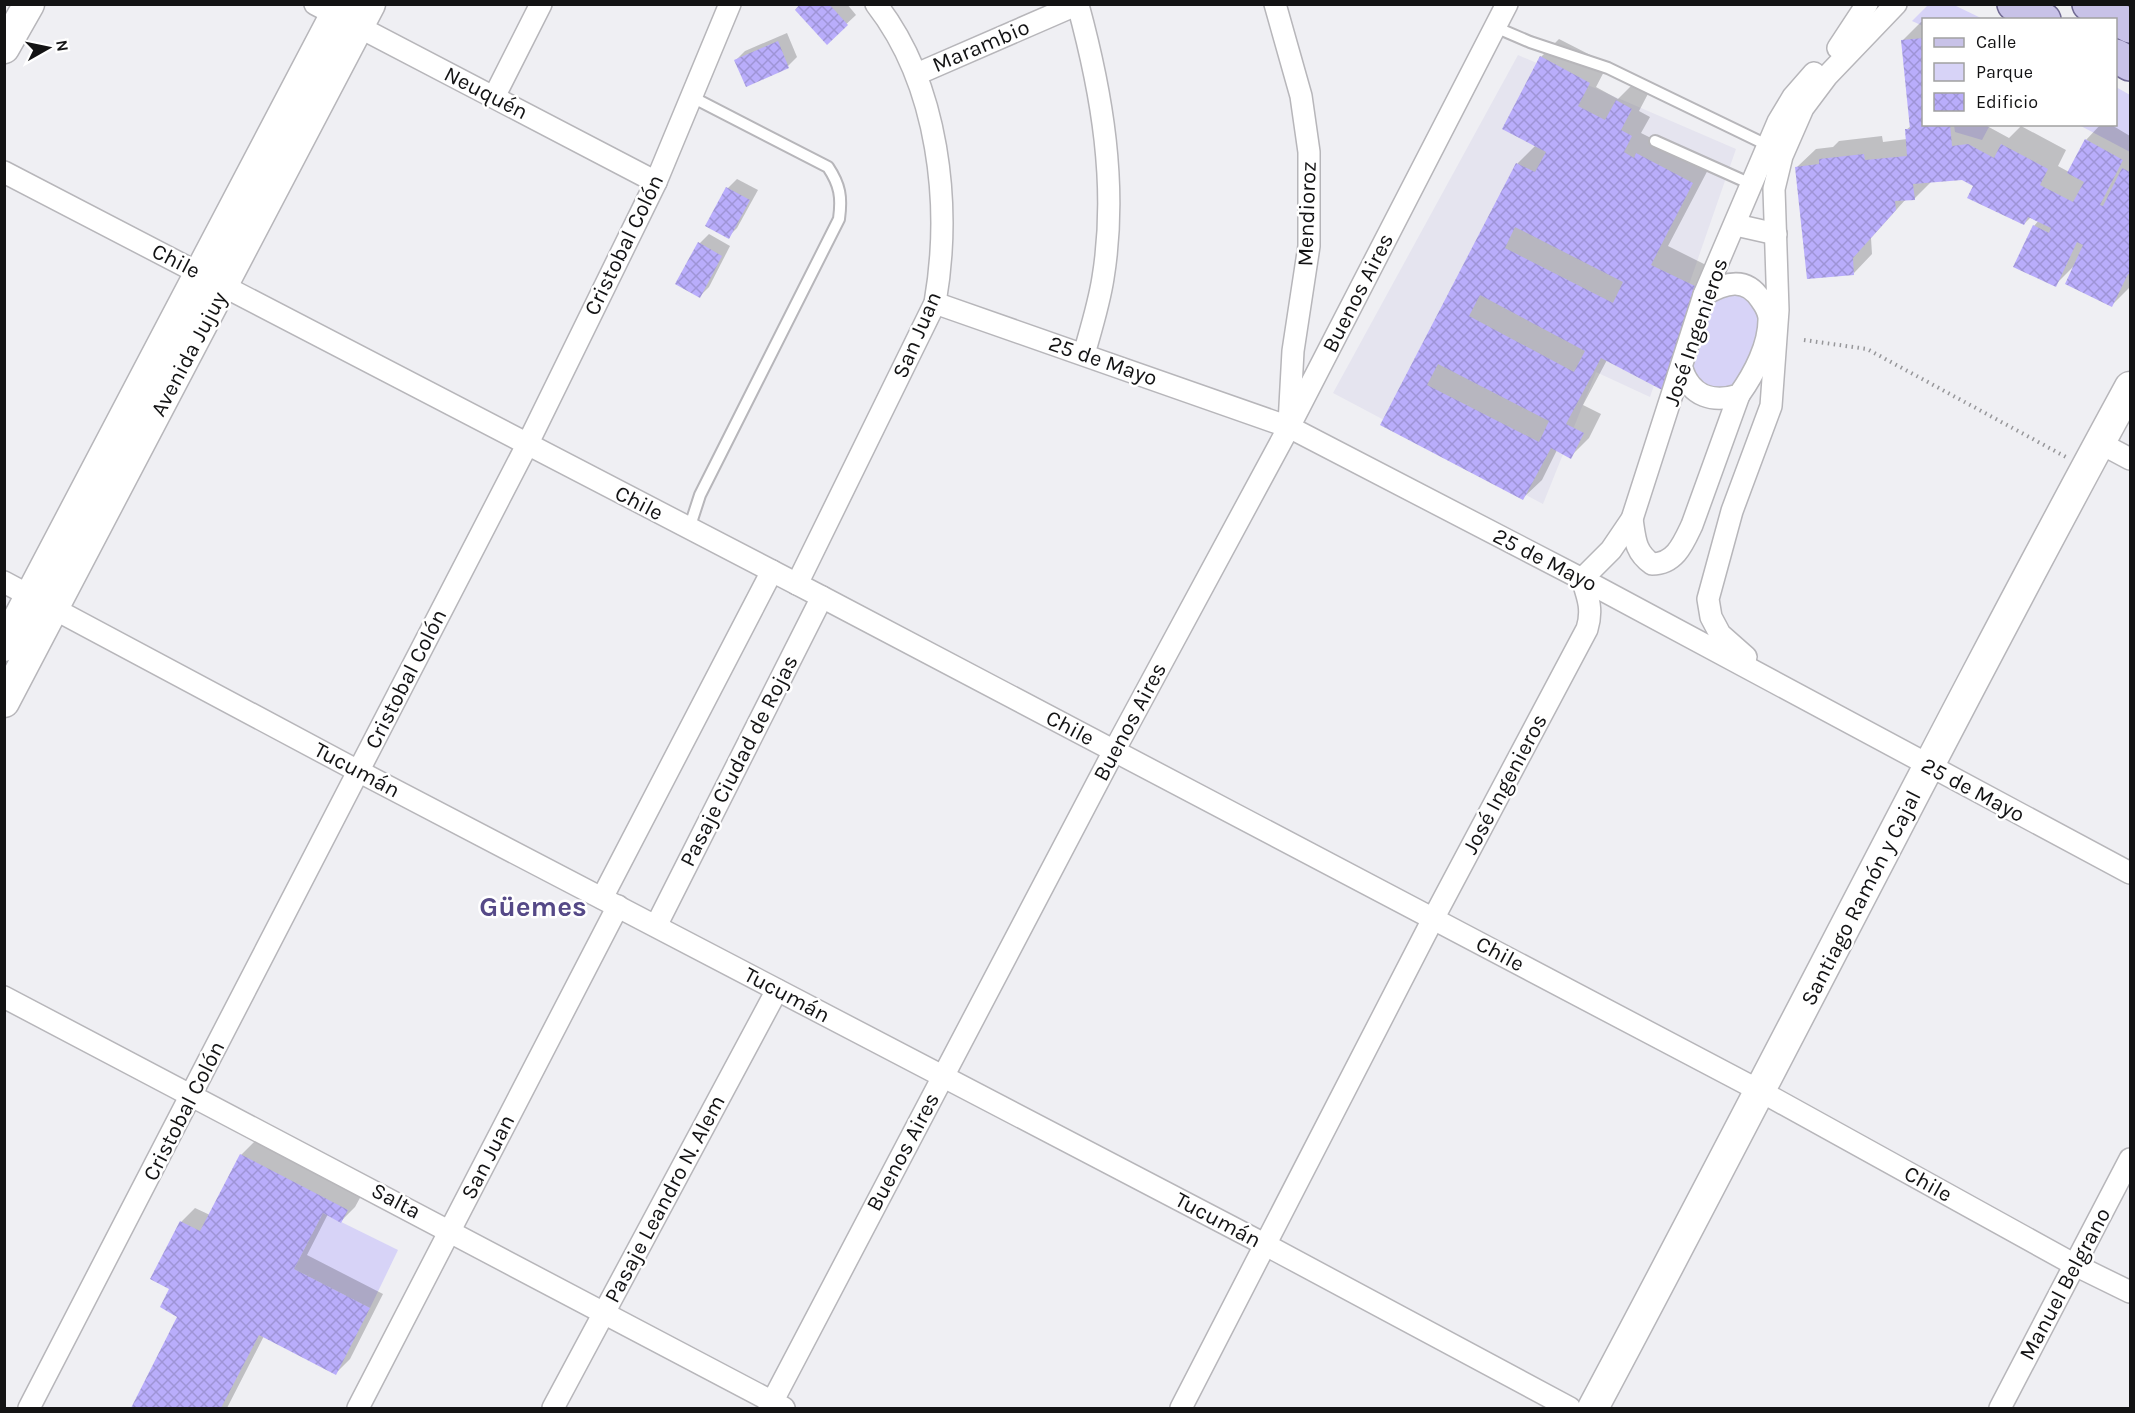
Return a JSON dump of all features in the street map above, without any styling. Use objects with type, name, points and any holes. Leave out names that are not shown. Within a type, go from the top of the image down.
[{"type":"main road","points":[[2014,4],[2040,18]]},
{"type":"main road","points":[[2097,6],[2117,18]]},
{"type":"main road","points":[[2117,18],[2130,26]]},
{"type":"street","points":[[4,48],[29,4]]},
{"type":"street","points":[[494,97],[541,4]]},
{"type":"street","name":"Cristobal Colón","points":[[29,1408],[527,445],[656,182],[730,4]]},
{"type":"street","name":"San Juan","points":[[797,584],[935,303],[941,272],[942,225],[939,185],[929,120],[917,74],[892,24],[876,4]]},
{"type":"street","name":"Mendioroz","points":[[1275,4],[1301,96],[1309,152],[1309,246],[1293,351],[1289,427]]},
{"type":"street","name":"Buenos Aires","points":[[776,1406],[942,1076],[1289,427],[1506,4]]},
{"type":"street","points":[[1773,681],[1720,634],[1711,617],[1708,599],[1732,511],[1771,406],[1776,234],[1774,150],[1793,97],[1838,49],[1867,4]]},
{"type":"street","name":"José Ingenieros","points":[[1181,1408],[1264,1244],[1587,629],[1591,618],[1590,602],[1582,579],[1611,550],[1632,519],[1704,295],[1736,225],[1751,184],[1827,76],[1896,4]]},
{"type":"street","points":[[1078,5],[1095,65],[1105,130],[1109,210],[1103,278],[1084,354]]},
{"type":"street","name":"Marambio","points":[[917,74],[1078,5]]},
{"type":"street","name":"Neuquén","points":[[344,11],[494,97],[656,182]]},
{"type":"street","name":"Avenida Jujuy","points":[[4,702],[43,602],[212,279],[344,11]]},
{"type":"street","name":"Chile","points":[[4,172],[822,597],[1762,1092],[2075,1265],[2130,1292]]},
{"type":"street","points":[[1751,184],[1774,189]]},
{"type":"street","points":[[1736,225],[1776,234]]},
{"type":"street","points":[[1704,295],[1728,284],[1742,284],[1758,295],[1773,313]]},
{"type":"street","name":"25 de Mayo","points":[[935,303],[1289,427],[1582,579],[1928,767],[2130,873]]},
{"type":"street","points":[[1632,519],[1635,546],[1652,564],[1669,561],[1682,546],[1692,525],[1739,395],[1760,359],[1773,313]]},
{"type":"street","points":[[1682,369],[1685,378],[1702,396],[1719,400],[1739,395]]},
{"type":"street","name":"Santiago Ramón y Cajal","points":[[1593,1408],[1762,1092],[1928,767],[2130,387]]},
{"type":"street","points":[[2094,455],[2130,459]]},
{"type":"street","name":"San Juan","points":[[358,1408],[451,1230],[772,571]]},
{"type":"street","name":"Tucumán","points":[[4,582],[358,771],[1264,1244],[1570,1408]]},
{"type":"street","name":"Pasaje Ciudad de Rojas","points":[[656,926],[822,597]]},
{"type":"street","name":"Avenida Jujuy","points":[[4,646],[43,602]]},
{"type":"street","name":"Pasaje Leandro N. Alem","points":[[553,1408],[777,990]]},
{"type":"street","name":"Salta","points":[[4,997],[451,1230],[776,1406]]},
{"type":"street","name":"Manuel Belgrano","points":[[2000,1408],[2130,1160]]},
{"type":"lane","points":[[1495,27],[1530,42],[1608,68],[1774,150]]},
{"type":"lane","points":[[689,528],[700,495],[840,219],[842,199],[838,182],[828,167],[692,97]]},
{"type":"lane","points":[[1655,141],[1751,184]]},
{"type":"path","points":[[1803,340],[1866,349],[2094,455]]},
{"type":"shaded area","points":[[1518,55],[1736,149],[1650,397],[1596,372],[1543,504],[1333,393]]},
{"type":"green space","points":[[1928,5],[1954,5],[1981,18],[1922,18],[1922,26],[1912,21]]},
{"type":"green space","points":[[2117,88],[2130,95],[2130,152],[2081,126],[2117,126]]},
{"type":"green space","points":[[1954,126],[1989,126],[1982,140],[1955,132]]},
{"type":"green space","points":[[1733,292],[1747,296],[1760,315],[1761,327],[1742,380],[1730,391],[1700,385],[1692,366],[1714,300]]},
{"type":"green space","points":[[323,1213],[398,1250],[370,1308],[294,1269]]},
{"type":"building","points":[[800,4],[829,4],[848,25],[827,45],[795,10]]},
{"type":"building","points":[[1922,38],[1922,126],[1950,126],[1952,146],[1968,144],[1994,158],[2001,144],[2048,169],[2040,185],[2073,202],[2084,182],[2067,173],[2085,139],[2123,160],[2100,205],[2103,206],[2122,168],[2130,172],[2130,275],[2128,274],[2112,307],[2065,284],[2083,245],[2077,242],[2056,287],[2013,267],[2033,225],[2049,233],[2051,228],[2028,217],[2024,225],[1967,198],[1973,186],[1962,180],[1913,184],[1915,200],[1895,201],[1896,210],[1853,258],[1854,275],[1807,279],[1795,167],[1819,164],[1819,159],[1864,154],[1865,160],[1907,156],[1905,129],[1910,129],[1901,40]]},
{"type":"building","points":[[778,41],[789,68],[746,87],[734,60]]},
{"type":"building","points":[[1540,56],[1590,83],[1578,106],[1605,120],[1616,100],[1632,109],[1621,130],[1632,136],[1624,152],[1634,158],[1636,153],[1693,183],[1651,265],[1697,287],[1662,390],[1601,358],[1566,424],[1584,433],[1571,459],[1551,448],[1523,500],[1380,425],[1516,163],[1535,172],[1546,152],[1502,129]],"holes":[[[1515,227],[1623,282],[1613,303],[1505,248]],[[1480,295],[1585,351],[1574,372],[1469,316]],[[1438,364],[1549,421],[1539,442],[1427,385]]]},
{"type":"building","points":[[726,187],[750,200],[729,239],[705,226]]},
{"type":"building","points":[[698,242],[722,256],[700,298],[675,284]]},
{"type":"building","points":[[240,1154],[348,1210],[341,1223],[323,1213],[294,1269],[370,1308],[336,1375],[259,1335],[221,1408],[131,1408],[177,1317],[160,1307],[169,1289],[150,1279],[180,1221],[200,1231]]},
{"type":"district","name":"Güemes","points":[[533,906]]}]
